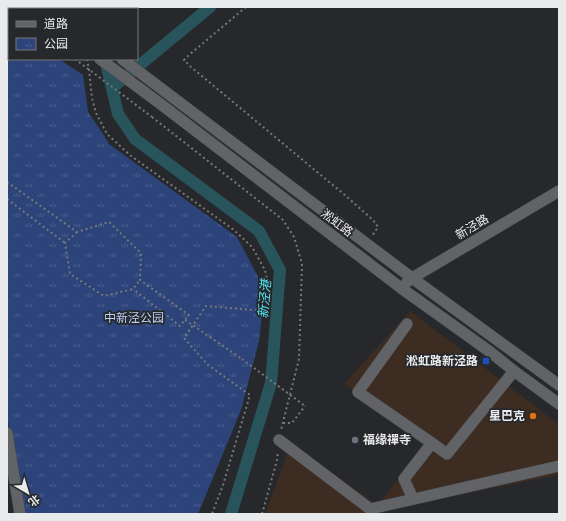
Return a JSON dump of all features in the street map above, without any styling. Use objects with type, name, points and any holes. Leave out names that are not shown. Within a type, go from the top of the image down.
[{"type":"street","name":"淞虹路","points":[[101,60],[401,288],[559,404]]},
{"type":"street","name":"淞虹路","points":[[123,60],[366,244],[559,385]]},
{"type":"street","name":"新泾路","points":[[401,288],[412,278],[559,191]]},
{"type":"street","points":[[407,324],[358,392],[447,454],[514,371]]},
{"type":"street","points":[[7,433],[20,514]]},
{"type":"street","points":[[279,440],[370,509],[559,466]]},
{"type":"street","points":[[413,499],[404,479],[432,443]]},
{"type":"path","points":[[246,7],[188,55],[184,60],[373,220],[378,226],[366,244]]},
{"type":"path","points":[[76,60],[152,117],[283,220],[294,237],[302,264],[299,359],[283,423],[292,423],[305,406],[242,359],[185,320]]},
{"type":"path","points":[[87,60],[92,98],[96,114],[107,134],[131,156],[234,230],[252,247],[264,270],[269,290],[266,311],[206,306],[184,338],[208,365],[250,395],[223,485],[212,514]]},
{"type":"path","points":[[7,182],[77,232]]},
{"type":"path","points":[[7,199],[65,243],[70,274],[104,296],[133,289],[140,280],[141,253],[108,222],[77,232],[65,243]]},
{"type":"path","points":[[133,289],[180,326],[189,315],[140,280]]},
{"type":"path","points":[[262,514],[277,460],[279,440]]},
{"type":"shaded area","points":[[410,311],[559,424],[559,475],[362,514],[265,514],[291,444],[378,505],[427,442],[344,384]]},
{"type":"green space","name":"中新泾公园","points":[[7,24],[8,60],[60,60],[83,75],[88,112],[109,144],[237,237],[265,290],[259,341],[241,410],[198,514],[21,514],[7,414]]},
{"type":"waterway","points":[[112,88],[210,7]]},
{"type":"waterway","name":"新泾港","points":[[105,60],[118,114],[135,139],[259,231],[280,270],[271,383],[231,514]]},
{"type":"place","name":"淞虹路新泾路","points":[[486,361]]},
{"type":"place","name":"星巴克","points":[[533,416]]},
{"type":"place","name":"福缘禪寺","points":[[355,440]]}]
